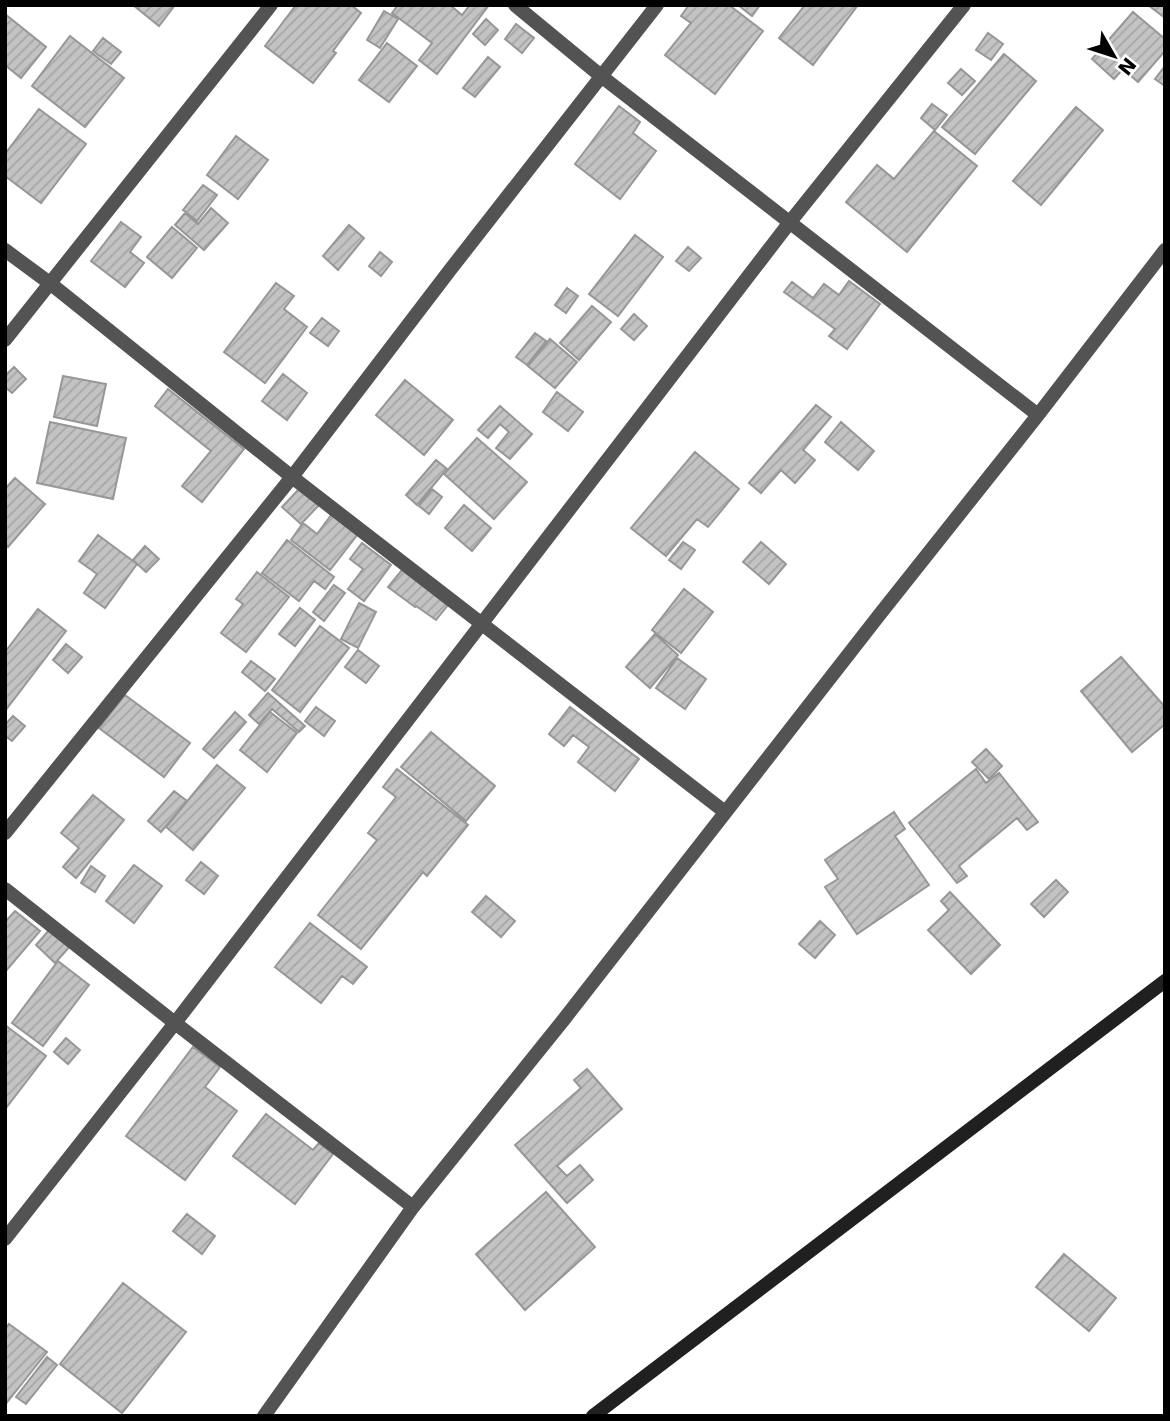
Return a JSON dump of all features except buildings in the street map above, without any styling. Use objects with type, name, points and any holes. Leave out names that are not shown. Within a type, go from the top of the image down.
[{"type":"street","points":[[5,340],[271,5]]},
{"type":"street","points":[[515,5],[601,76],[1038,415]]},
{"type":"street","points":[[5,833],[292,477],[657,5]]},
{"type":"street","points":[[5,1239],[175,1023],[790,222],[964,5]]},
{"type":"street","points":[[5,250],[292,477],[725,812]]},
{"type":"street","points":[[264,1416],[413,1207],[565,1018],[1165,250]]},
{"type":"street","points":[[5,889],[413,1207]]},
{"type":"street","points":[[593,1416],[1165,981]]}]
